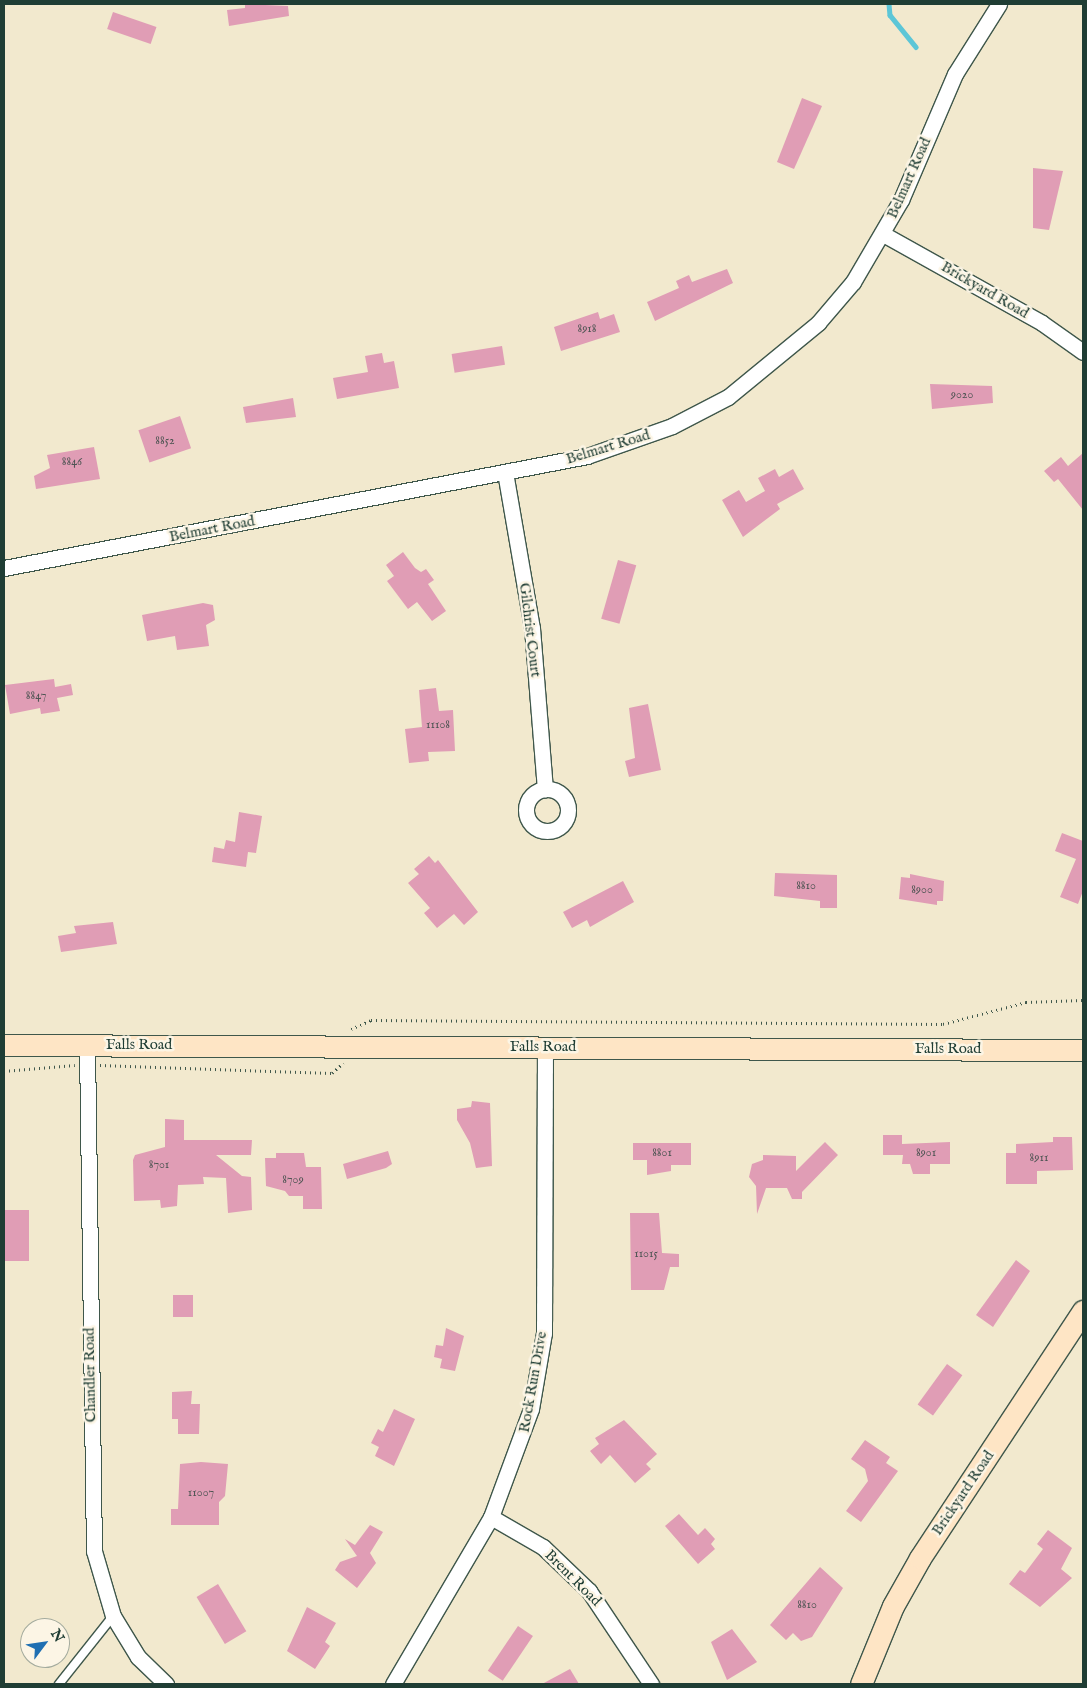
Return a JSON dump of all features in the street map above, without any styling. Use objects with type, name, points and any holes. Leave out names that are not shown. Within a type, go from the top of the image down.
[{"type":"main road","name":"Falls Road","points":[[4,1045],[1083,1050]]},
{"type":"main road","name":"Brickyard Road","points":[[861,1684],[918,1561],[1083,1312]]},
{"type":"street","name":"Belmart Road","points":[[4,568],[505,472],[629,444],[728,397],[818,323],[852,282],[883,234],[955,74],[999,4]]},
{"type":"street","name":"Brickyard Road","points":[[883,234],[1034,318],[1083,352]]},
{"type":"street","name":"Gilchrist Court","points":[[505,472],[532,628],[545,789]]},
{"type":"street","name":"Chandler Road","points":[[87,1045],[92,1526],[94,1556],[113,1616],[138,1656],[166,1684]]},
{"type":"street","name":"Rock Run Drive","points":[[393,1684],[491,1517],[524,1437],[544,1334],[545,1047]]},
{"type":"street","name":"Brent Road","points":[[491,1517],[543,1547],[589,1591],[651,1684]]},
{"type":"lane","points":[[59,1684],[113,1616]]},
{"type":"building","points":[[245,4],[288,6],[289,16],[229,26],[227,10],[245,8]]},
{"type":"building","points":[[113,12],[156,27],[151,44],[107,29]]},
{"type":"building","points":[[802,98],[822,106],[794,169],[777,162]]},
{"type":"building","points":[[1033,168],[1063,171],[1049,230],[1033,228]]},
{"type":"building","points":[[727,269],[733,283],[655,321],[647,302],[679,288],[676,281],[689,275],[692,282]]},
{"type":"building","points":[[598,312],[600,319],[614,314],[620,332],[561,351],[554,327]]},
{"type":"building","points":[[502,346],[505,365],[455,373],[452,354]]},
{"type":"building","points":[[382,353],[384,363],[394,361],[399,388],[337,399],[333,378],[368,372],[365,356]]},
{"type":"building","points":[[930,384],[992,386],[993,403],[932,409]]},
{"type":"building","points":[[293,398],[296,417],[246,423],[243,407]]},
{"type":"building","points":[[180,416],[191,448],[149,462],[138,430]]},
{"type":"building","points":[[94,447],[100,479],[36,489],[34,476],[50,468],[47,455]]},
{"type":"building","points":[[1083,453],[1083,510],[1058,479],[1054,482],[1044,471],[1061,457],[1068,466]]},
{"type":"building","points":[[775,469],[779,477],[793,469],[804,489],[777,504],[780,509],[743,537],[722,500],[739,490],[746,502],[765,491],[758,478]]},
{"type":"building","points":[[403,552],[415,568],[421,572],[426,569],[434,580],[428,584],[446,611],[432,621],[417,602],[408,609],[387,581],[394,576],[386,565]]},
{"type":"building","points":[[618,560],[636,565],[619,624],[601,619]]},
{"type":"building","points":[[203,603],[213,605],[215,620],[206,625],[209,646],[177,650],[175,636],[147,641],[142,615]]},
{"type":"building","points":[[54,679],[55,687],[71,684],[73,695],[57,698],[60,711],[41,714],[40,708],[10,714],[5,685]]},
{"type":"building","points":[[436,688],[439,711],[453,710],[455,751],[428,752],[429,761],[409,763],[405,729],[422,727],[419,690]]},
{"type":"building","points":[[648,704],[661,770],[629,777],[625,761],[635,758],[629,708]]},
{"type":"building","points":[[239,812],[262,816],[256,853],[248,852],[246,867],[212,862],[214,847],[224,849],[226,840],[235,842]]},
{"type":"building","points":[[1062,833],[1083,841],[1083,891],[1078,904],[1060,897],[1076,859],[1055,851]]},
{"type":"building","points":[[429,856],[435,863],[438,860],[478,912],[464,925],[454,914],[437,928],[424,913],[430,908],[408,883],[419,874],[414,869]]},
{"type":"building","points":[[775,873],[837,875],[837,908],[820,908],[820,901],[774,896]]},
{"type":"building","points":[[910,874],[944,881],[943,901],[937,901],[937,905],[899,899],[901,877],[910,878]]},
{"type":"building","points":[[623,881],[634,902],[590,927],[587,920],[572,928],[563,912]]},
{"type":"building","points":[[113,922],[117,944],[61,952],[58,936],[76,933],[74,926]]},
{"type":"building","points":[[472,1101],[490,1103],[492,1166],[476,1168],[470,1143],[457,1120],[457,1109],[471,1107]]},
{"type":"building","points":[[165,1119],[184,1120],[184,1140],[252,1140],[251,1155],[216,1155],[242,1176],[251,1177],[252,1210],[228,1213],[226,1178],[203,1177],[204,1184],[178,1185],[177,1206],[161,1208],[160,1200],[134,1201],[133,1160],[135,1155],[165,1147]]},
{"type":"building","points":[[883,1135],[902,1135],[902,1144],[950,1142],[950,1164],[930,1164],[930,1174],[913,1174],[910,1164],[902,1164],[903,1155],[883,1155]]},
{"type":"building","points":[[1053,1137],[1072,1137],[1073,1170],[1037,1171],[1037,1184],[1006,1184],[1006,1153],[1016,1153],[1016,1144],[1053,1142]]},
{"type":"building","points":[[825,1142],[838,1155],[802,1192],[802,1199],[792,1199],[787,1188],[766,1188],[757,1214],[756,1186],[749,1177],[752,1164],[763,1160],[763,1155],[796,1156],[796,1171]]},
{"type":"building","points":[[633,1143],[691,1143],[691,1165],[671,1165],[671,1171],[647,1175],[647,1160],[633,1160]]},
{"type":"building","points":[[388,1151],[392,1164],[386,1168],[347,1179],[343,1164]]},
{"type":"building","points":[[276,1153],[304,1153],[306,1167],[321,1167],[322,1209],[303,1209],[303,1196],[289,1196],[285,1191],[266,1186],[265,1158],[276,1158]]},
{"type":"building","points":[[4,1210],[29,1210],[29,1261],[4,1261]]},
{"type":"building","points":[[630,1213],[659,1213],[662,1253],[679,1254],[679,1267],[670,1267],[664,1290],[631,1290]]},
{"type":"building","points":[[1016,1260],[1030,1271],[993,1327],[976,1315]]},
{"type":"building","points":[[173,1295],[193,1295],[193,1317],[173,1317]]},
{"type":"building","points":[[446,1328],[464,1336],[455,1371],[440,1368],[442,1359],[434,1357],[436,1345],[443,1346]]},
{"type":"building","points":[[947,1364],[962,1375],[933,1416],[918,1404]]},
{"type":"building","points":[[192,1391],[191,1404],[200,1404],[199,1434],[178,1434],[178,1419],[172,1419],[172,1392]]},
{"type":"building","points":[[394,1409],[415,1419],[394,1466],[375,1456],[379,1447],[371,1443],[378,1429],[383,1432]]},
{"type":"building","points":[[624,1420],[657,1454],[646,1464],[651,1469],[635,1483],[610,1455],[601,1464],[590,1451],[599,1444],[595,1438]]},
{"type":"building","points":[[865,1440],[890,1457],[886,1463],[898,1471],[861,1522],[846,1511],[868,1481],[865,1469],[851,1459]]},
{"type":"building","points":[[201,1462],[228,1464],[225,1496],[219,1502],[219,1525],[171,1525],[171,1509],[178,1509],[180,1464]]},
{"type":"building","points":[[679,1514],[698,1535],[705,1528],[715,1539],[711,1544],[715,1549],[698,1564],[665,1526]]},
{"type":"building","points":[[370,1525],[383,1532],[370,1553],[376,1563],[357,1588],[335,1570],[340,1562],[357,1556],[345,1539],[355,1545]]},
{"type":"building","points":[[1048,1530],[1072,1548],[1061,1569],[1072,1578],[1040,1607],[1009,1584],[1020,1570],[1025,1573],[1043,1549],[1037,1544]]},
{"type":"building","points":[[820,1567],[843,1588],[812,1637],[801,1641],[793,1633],[786,1640],[770,1625]]},
{"type":"building","points":[[218,1584],[246,1631],[225,1644],[197,1597]]},
{"type":"building","points":[[307,1607],[336,1623],[325,1642],[330,1646],[315,1669],[287,1651]]},
{"type":"building","points":[[518,1626],[533,1636],[503,1681],[488,1671]]},
{"type":"building","points":[[732,1629],[757,1662],[727,1680],[711,1642]]},
{"type":"building","points":[[570,1669],[579,1684],[542,1684]]},
{"type":"waterway","points":[[889,4],[890,15],[916,47]]}]
